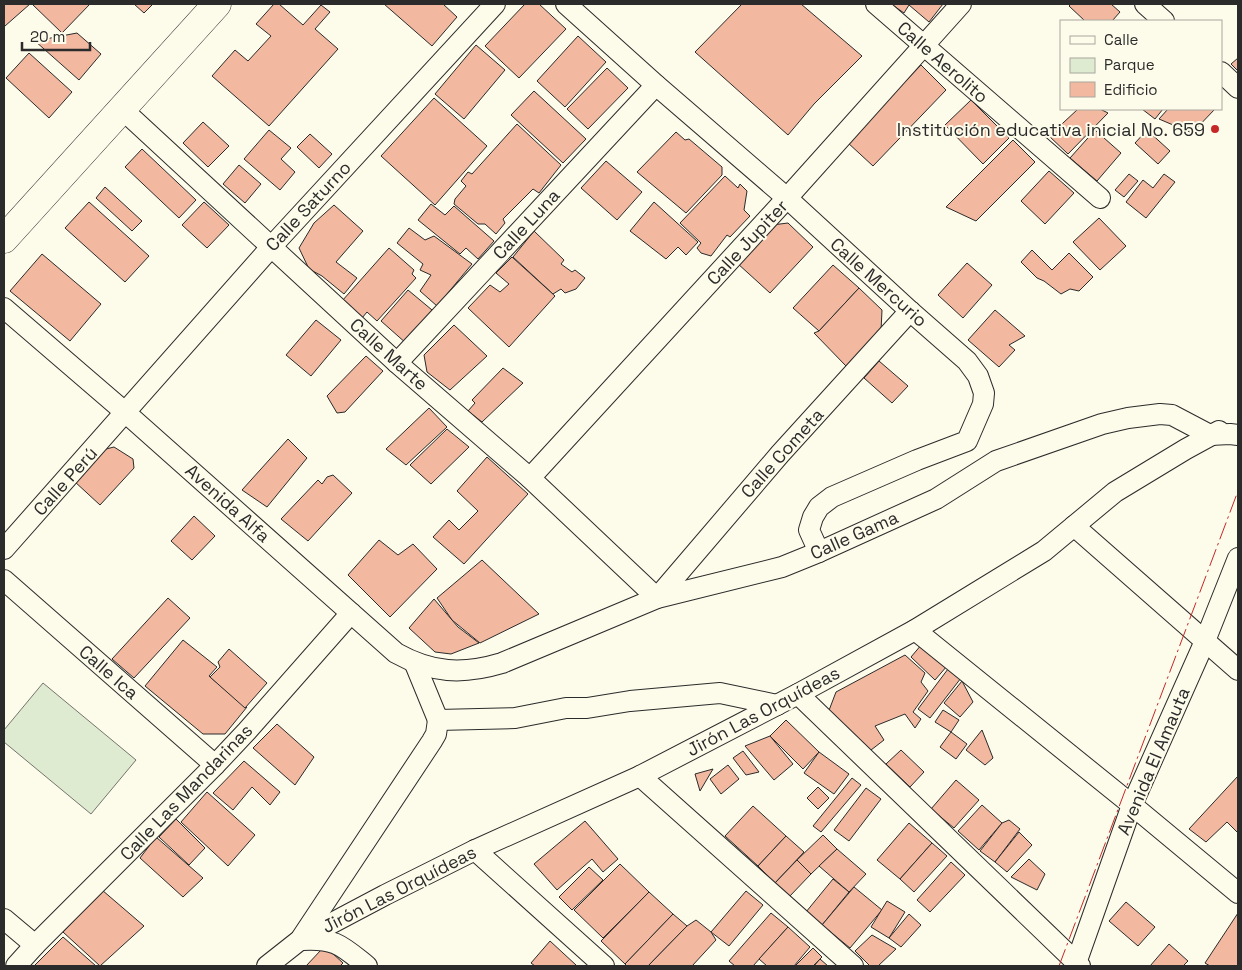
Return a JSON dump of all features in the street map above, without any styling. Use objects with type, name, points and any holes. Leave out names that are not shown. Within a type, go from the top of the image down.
[{"type":"highway","points":[[4,239],[217,4]]},
{"type":"street","name":"Calle Saturno","points":[[126,413],[272,246],[495,4]]},
{"type":"street","name":"Calle Mercurio","points":[[566,4],[656,86],[787,198],[910,312],[967,361],[978,376],[984,393],[983,404],[967,441],[917,460],[832,497],[819,507],[813,517],[809,530],[819,552]]},
{"type":"street","name":"Calle Aerolito","points":[[876,4],[1100,198]]},
{"type":"street","name":"Calle Jupiter","points":[[530,478],[787,198],[961,4]]},
{"type":"street","points":[[1144,4],[1163,20]]},
{"type":"street","points":[[1222,73],[1238,88]]},
{"type":"street","name":"Calle Luna","points":[[397,363],[656,86]]},
{"type":"street","name":"Calle Marte","points":[[122,108],[397,363],[530,478],[657,598]]},
{"type":"street","name":"Avenida Alfa","points":[[4,308],[126,413],[396,653],[415,664],[464,671]]},
{"type":"street","name":"Calle Cometa","points":[[657,598],[780,454],[910,312]]},
{"type":"street","name":"Calle Perú","points":[[4,549],[126,413]]},
{"type":"street","name":"Calle Gama","points":[[464,671],[482,669],[502,663],[657,598],[782,567],[936,498],[996,461],[1102,424],[1160,414],[1172,415],[1210,435],[1238,435]]},
{"type":"street","name":"Jirón Las Orquídeas","points":[[268,966],[300,940],[475,850],[640,776],[798,694],[915,630],[1044,551],[1115,492],[1210,435],[1238,421]]},
{"type":"street","points":[[1074,526],[1238,670]]},
{"type":"street","name":"Avenida El Amauta","points":[[1077,965],[1132,805],[1205,641],[1238,558]]},
{"type":"street","name":"Calle Ica","points":[[4,580],[215,765]]},
{"type":"street","name":"Calle Las Mandarinas","points":[[16,966],[215,765],[351,613]]},
{"type":"street","points":[[915,630],[1238,893]]},
{"type":"street","points":[[300,940],[436,734],[438,720],[415,664]]},
{"type":"street","points":[[438,720],[515,718],[566,708],[587,708],[630,701],[720,693],[777,705]]},
{"type":"street","points":[[798,694],[1077,965]]},
{"type":"street","points":[[640,776],[853,966]]},
{"type":"street","points":[[475,850],[604,966]]},
{"type":"street","points":[[4,919],[35,945]]},
{"type":"street","points":[[300,940],[333,941],[341,945],[367,966]]},
{"type":"green space","points":[[43,683],[136,760],[91,814],[4,742],[4,730]]},
{"type":"building","points":[[4,4],[30,4],[5,26]]},
{"type":"building","points":[[32,4],[90,4],[62,33]]},
{"type":"building","points":[[134,4],[153,4],[144,13]]},
{"type":"building","points":[[274,4],[279,4],[303,25],[321,5],[330,12],[315,29],[338,49],[269,126],[212,76],[235,50],[248,61],[271,36],[256,24]]},
{"type":"building","points":[[384,4],[443,4],[457,17],[432,46]]},
{"type":"building","points":[[525,4],[539,4],[566,29],[519,78],[485,46]]},
{"type":"building","points":[[742,4],[801,4],[862,56],[814,104],[788,135],[695,52]]},
{"type":"building","points":[[891,4],[943,4],[929,22],[909,5],[904,13]]},
{"type":"building","points":[[1071,4],[1111,4],[1120,12],[1113,20],[1084,20],[1069,6]]},
{"type":"building","points":[[77,33],[101,54],[79,80],[35,41]]},
{"type":"building","points":[[578,36],[606,62],[565,107],[537,81]]},
{"type":"building","points":[[476,45],[505,70],[464,119],[435,94]]},
{"type":"building","points":[[29,53],[72,92],[49,118],[6,78]]},
{"type":"building","points":[[1238,58],[1238,71],[1231,64]]},
{"type":"building","points":[[921,65],[946,90],[873,166],[847,142]]},
{"type":"building","points":[[607,68],[628,88],[588,129],[567,109]]},
{"type":"building","points":[[534,91],[586,139],[563,163],[511,115]]},
{"type":"building","points":[[434,98],[487,146],[435,205],[381,156]]},
{"type":"building","points":[[971,100],[1009,138],[983,164],[945,125]]},
{"type":"building","points":[[1077,110],[1102,110],[1108,113],[1068,154],[1049,136]]},
{"type":"building","points":[[1143,110],[1162,110],[1155,119]]},
{"type":"building","points":[[1167,110],[1214,110],[1192,133],[1159,119]]},
{"type":"building","points":[[203,122],[229,146],[208,167],[183,143]]},
{"type":"building","points":[[517,124],[561,165],[539,193],[533,189],[503,219],[505,223],[496,234],[485,224],[478,224],[454,204],[455,199],[466,186],[461,181],[468,172],[472,174]]},
{"type":"building","points":[[269,130],[291,148],[281,159],[295,172],[280,190],[244,159]]},
{"type":"building","points":[[1095,130],[1121,153],[1097,181],[1070,158]]},
{"type":"building","points":[[1147,130],[1170,151],[1158,164],[1135,143]]},
{"type":"building","points":[[676,132],[685,140],[689,139],[722,167],[722,175],[686,213],[637,172]]},
{"type":"building","points":[[310,134],[332,154],[319,168],[297,147]]},
{"type":"building","points":[[1013,140],[1035,162],[976,221],[946,207]]},
{"type":"building","points":[[142,149],[196,200],[179,218],[125,167]]},
{"type":"building","points":[[606,161],[642,192],[617,220],[581,188]]},
{"type":"building","points":[[239,165],[261,184],[245,203],[223,184]]},
{"type":"building","points":[[1049,171],[1074,193],[1045,224],[1021,201]]},
{"type":"building","points":[[1129,174],[1138,181],[1124,197],[1115,190]]},
{"type":"building","points":[[1164,174],[1175,182],[1146,218],[1126,202],[1143,180],[1153,188]]},
{"type":"building","points":[[725,176],[738,188],[740,184],[747,191],[744,210],[750,216],[730,237],[727,235],[711,256],[701,253],[697,248],[701,243],[680,223]]},
{"type":"building","points":[[105,187],[142,221],[132,231],[96,198]]},
{"type":"building","points":[[89,202],[149,256],[125,282],[65,228]]},
{"type":"building","points":[[204,202],[229,225],[207,248],[182,225]]},
{"type":"building","points":[[654,202],[698,242],[686,255],[678,247],[666,259],[630,231]]},
{"type":"building","points":[[431,204],[445,215],[454,206],[494,241],[478,259],[466,248],[460,254],[418,220]]},
{"type":"building","points":[[334,205],[363,231],[336,262],[357,278],[344,294],[322,276],[309,269],[299,248],[314,223]]},
{"type":"building","points":[[1099,218],[1126,246],[1100,270],[1073,242]]},
{"type":"building","points":[[788,223],[813,247],[770,293],[737,263],[772,225]]},
{"type":"building","points":[[409,228],[425,240],[434,236],[472,264],[437,306],[420,291],[431,275],[420,270],[423,264],[397,243]]},
{"type":"building","points":[[534,231],[564,260],[561,264],[572,272],[575,270],[585,278],[576,289],[565,293],[561,289],[553,294],[513,257]]},
{"type":"building","points":[[389,248],[414,270],[412,274],[416,278],[377,321],[367,312],[362,318],[342,301]]},
{"type":"building","points":[[1032,250],[1052,270],[1069,253],[1093,277],[1079,291],[1070,289],[1061,294],[1037,278],[1021,262]]},
{"type":"building","points":[[42,254],[101,304],[70,341],[10,291]]},
{"type":"building","points":[[512,257],[555,296],[509,347],[468,308],[490,285],[500,292],[509,284],[496,273]]},
{"type":"building","points":[[967,263],[992,285],[963,318],[938,295]]},
{"type":"building","points":[[833,265],[859,288],[819,331],[793,308]]},
{"type":"building","points":[[859,288],[882,310],[881,331],[846,366],[814,333],[819,331]]},
{"type":"building","points":[[408,290],[432,310],[407,344],[381,321]]},
{"type":"building","points":[[995,310],[1025,336],[1009,345],[1015,350],[999,367],[968,340]]},
{"type":"building","points":[[316,320],[341,340],[311,376],[286,355]]},
{"type":"building","points":[[454,325],[487,356],[450,390],[427,372],[424,355]]},
{"type":"building","points":[[366,356],[383,371],[345,412],[337,413],[327,396]]},
{"type":"building","points":[[879,361],[908,386],[892,403],[864,378]]},
{"type":"building","points":[[503,368],[523,383],[482,422],[468,411],[475,403],[472,400]]},
{"type":"building","points":[[429,408],[447,427],[406,465],[386,449]]},
{"type":"building","points":[[447,429],[469,447],[431,484],[410,465]]},
{"type":"building","points":[[288,439],[307,458],[267,507],[242,490]]},
{"type":"building","points":[[114,447],[133,459],[134,468],[100,505],[74,481],[102,450]]},
{"type":"building","points":[[487,457],[528,494],[464,564],[433,537],[449,520],[459,530],[478,511],[457,491]]},
{"type":"building","points":[[333,475],[352,493],[308,541],[281,519],[318,480],[322,484],[327,477]]},
{"type":"building","points":[[194,516],[215,536],[192,560],[171,541]]},
{"type":"building","points":[[379,540],[398,555],[413,544],[437,569],[390,617],[348,575]]},
{"type":"building","points":[[482,560],[539,614],[480,643],[452,620],[437,598]]},
{"type":"building","points":[[168,598],[190,618],[134,678],[112,659]]},
{"type":"building","points":[[434,599],[458,627],[479,643],[451,654],[435,652],[409,628]]},
{"type":"building","points":[[183,640],[217,667],[209,676],[247,707],[225,734],[203,734],[145,686]]},
{"type":"building","points":[[922,644],[947,666],[935,680],[911,657]]},
{"type":"building","points":[[229,649],[267,683],[245,708],[210,677],[220,667],[218,662]]},
{"type":"building","points":[[905,655],[925,673],[921,682],[928,691],[913,712],[921,719],[915,728],[905,714],[875,726],[884,740],[871,750],[840,727],[828,713],[836,692]]},
{"type":"building","points":[[948,669],[961,678],[930,718],[918,709]]},
{"type":"building","points":[[962,681],[973,702],[960,717],[944,703]]},
{"type":"building","points":[[943,710],[959,720],[951,732],[935,722]]},
{"type":"building","points":[[786,720],[819,752],[803,769],[770,736]]},
{"type":"building","points":[[277,724],[314,757],[295,785],[253,748]]},
{"type":"building","points":[[982,730],[993,758],[985,765],[966,750]]},
{"type":"building","points":[[951,732],[967,744],[956,759],[940,747]]},
{"type":"building","points":[[770,736],[793,764],[774,780],[745,746]]},
{"type":"building","points":[[901,750],[924,772],[910,787],[886,764]]},
{"type":"building","points":[[743,751],[759,772],[746,775],[733,758]]},
{"type":"building","points":[[819,752],[849,774],[834,794],[804,773]]},
{"type":"building","points":[[244,761],[280,792],[270,805],[252,787],[233,810],[213,793]]},
{"type":"building","points":[[728,765],[739,779],[721,794],[710,779]]},
{"type":"building","points":[[713,769],[700,791],[695,774]]},
{"type":"building","points":[[1238,776],[1238,833],[1227,822],[1206,842],[1189,829]]},
{"type":"building","points":[[852,778],[861,785],[821,832],[813,826]]},
{"type":"building","points":[[956,780],[979,800],[954,828],[931,809]]},
{"type":"building","points":[[818,787],[829,798],[818,809],[807,798]]},
{"type":"building","points":[[866,788],[881,799],[849,841],[834,830]]},
{"type":"building","points":[[207,792],[255,835],[228,866],[181,822]]},
{"type":"building","points":[[982,805],[1002,823],[979,850],[958,831]]},
{"type":"building","points":[[753,806],[786,836],[758,866],[725,836]]},
{"type":"building","points":[[176,819],[205,848],[189,865],[159,837]]},
{"type":"building","points":[[1009,820],[1020,829],[995,862],[980,851],[1002,823]]},
{"type":"building","points":[[585,821],[618,859],[603,872],[592,859],[557,890],[534,864]]},
{"type":"building","points":[[909,823],[932,843],[900,879],[877,860]]},
{"type":"building","points":[[1019,832],[1032,845],[1007,872],[995,862]]},
{"type":"building","points":[[823,835],[837,849],[811,874],[797,860]]},
{"type":"building","points":[[786,836],[804,852],[775,883],[758,866]]},
{"type":"building","points":[[156,837],[203,878],[183,897],[140,858]]},
{"type":"building","points":[[932,843],[947,856],[914,892],[900,879]]},
{"type":"building","points":[[837,849],[866,874],[849,892],[819,866]]},
{"type":"building","points":[[1029,859],[1045,874],[1037,890],[1011,877]]},
{"type":"building","points":[[797,860],[811,874],[789,897],[775,883]]},
{"type":"building","points":[[951,862],[965,875],[930,912],[917,900]]},
{"type":"building","points":[[620,864],[649,892],[603,938],[574,910]]},
{"type":"building","points":[[589,867],[603,880],[572,910],[559,897]]},
{"type":"building","points":[[833,879],[849,892],[822,925],[806,912]]},
{"type":"building","points":[[854,887],[882,910],[850,948],[822,925]]},
{"type":"building","points":[[102,890],[144,926],[100,966],[63,932]]},
{"type":"building","points":[[746,891],[763,905],[729,946],[711,932]]},
{"type":"building","points":[[649,892],[673,914],[625,964],[601,941]]},
{"type":"building","points":[[887,901],[905,912],[889,938],[871,927]]},
{"type":"building","points":[[1126,902],[1155,927],[1138,946],[1109,921]]},
{"type":"building","points":[[771,913],[788,927],[753,966],[735,966],[729,961]]},
{"type":"building","points":[[1238,913],[1238,966],[1210,966],[1205,963]]},
{"type":"building","points":[[673,914],[687,926],[648,966],[627,966],[625,964]]},
{"type":"building","points":[[909,914],[921,925],[901,947],[889,938]]},
{"type":"building","points":[[696,920],[711,932],[716,940],[692,966],[648,966],[687,926]]},
{"type":"building","points":[[788,927],[810,947],[794,966],[767,966],[759,959]]},
{"type":"building","points":[[872,935],[896,949],[878,966],[870,966],[855,951]]},
{"type":"building","points":[[63,937],[96,966],[34,966]]},
{"type":"building","points":[[550,941],[576,965],[535,966],[531,963]]},
{"type":"building","points":[[1169,944],[1188,961],[1183,966],[1150,966]]},
{"type":"building","points":[[813,948],[822,957],[813,966],[795,966]]},
{"type":"building","points":[[321,950],[331,952],[343,963],[340,966],[306,966]]},
{"type":"building","points":[[820,959],[828,966],[814,966]]},
{"type":"power","points":[[1059,966],[1238,491]]},
{"type":"place","name":"Institución educativa inicial No. 659","points":[[1215,129]]}]
